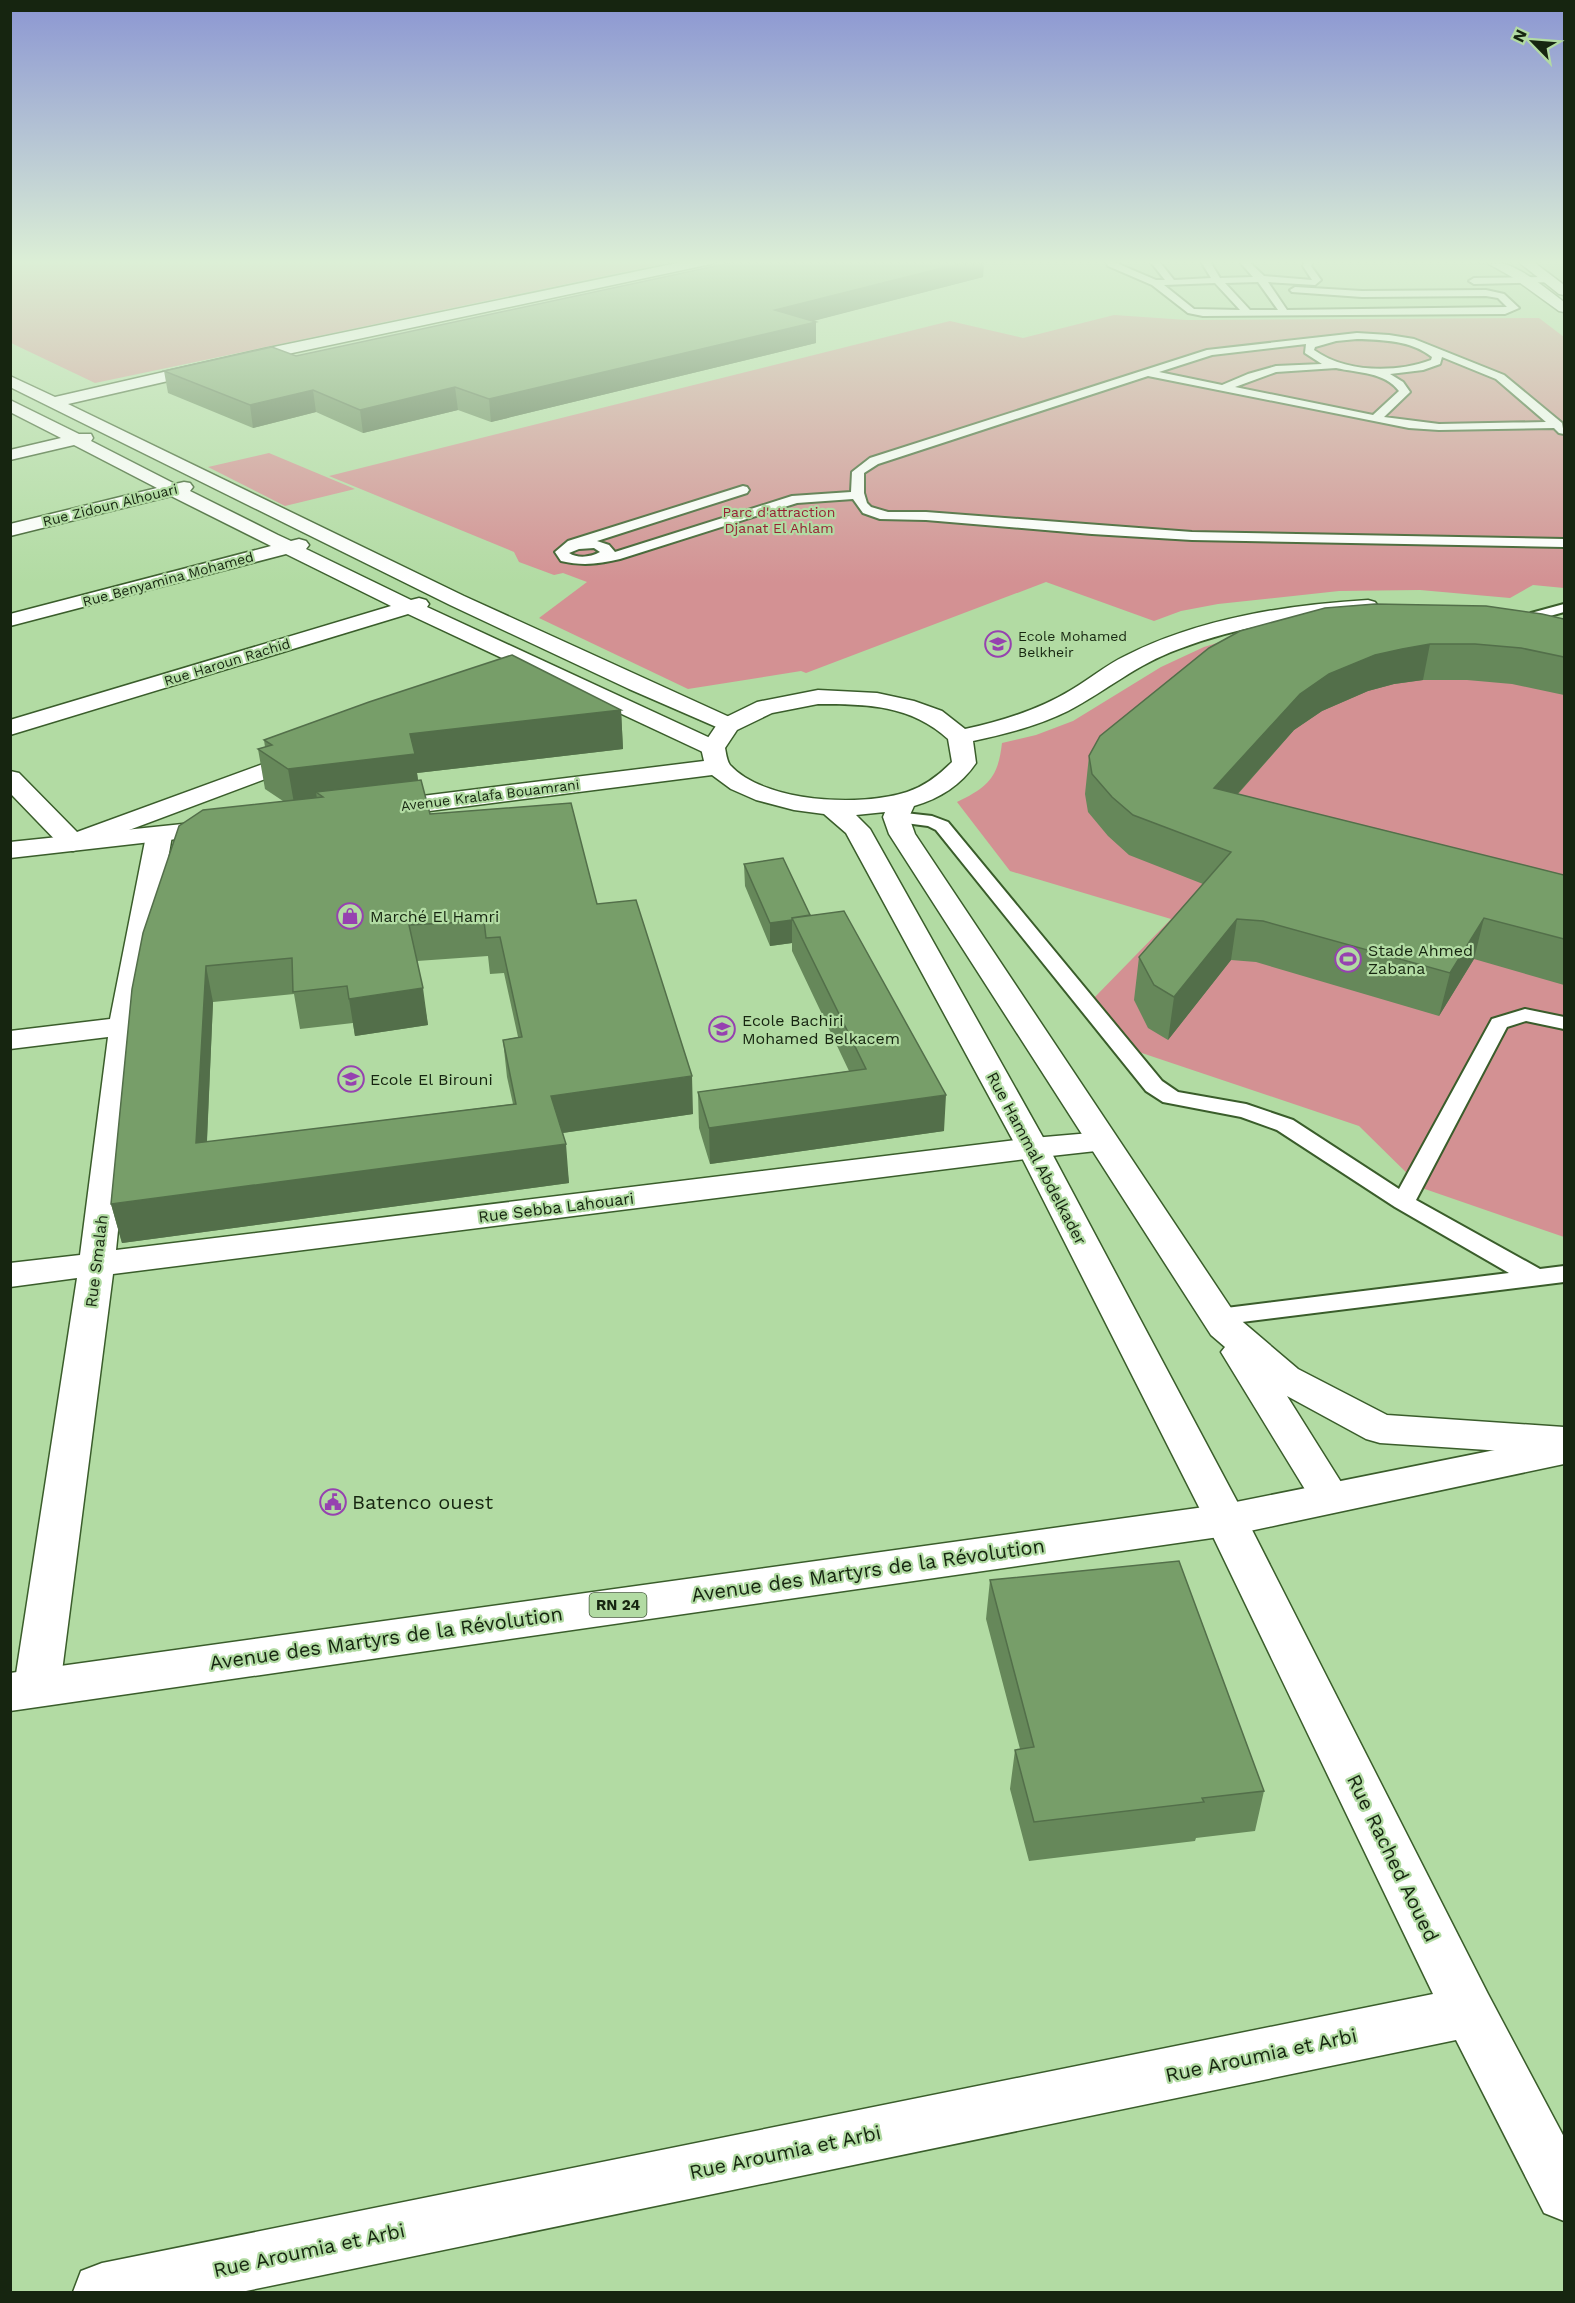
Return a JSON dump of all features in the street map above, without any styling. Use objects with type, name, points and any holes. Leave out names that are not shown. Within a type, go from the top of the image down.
[{"type":"street","points":[[55,402],[205,367]]},
{"type":"street","points":[[15,387],[55,402],[209,481],[444,596],[571,656],[728,725]]},
{"type":"street","points":[[10,405],[407,608],[525,673],[716,758],[744,788],[773,798],[832,808],[878,806],[899,809],[938,788],[964,763],[960,737],[935,717],[897,703],[857,698],[818,697],[765,707],[728,725],[716,758]]},
{"type":"street","points":[[10,455],[112,432]]},
{"type":"street","name":"Rue Zidoun Alhouari","points":[[10,530],[209,481]]},
{"type":"street","name":"Rue Benyamina Mohamed","points":[[10,620],[326,537]]},
{"type":"street","name":"Rue Haroun Rachid","points":[[10,728],[444,596]]},
{"type":"street","points":[[960,737],[1010,726],[1071,700],[1140,656],[1194,635],[1273,615],[1328,608],[1386,606]]},
{"type":"street","points":[[1514,613],[1564,619]]},
{"type":"street","points":[[525,673],[571,656]]},
{"type":"street","points":[[73,843],[327,748]]},
{"type":"street","name":"Avenue Kralafa Bouamrani","points":[[361,811],[716,758]]},
{"type":"street","points":[[10,778],[73,843]]},
{"type":"street","name":"Rue Hammal Abdelkader","points":[[832,808],[857,828],[1033,1148],[1226,1520]]},
{"type":"street","points":[[899,809],[902,834],[1221,1322],[1331,1498]]},
{"type":"street","points":[[10,850],[242,826]]},
{"type":"street","name":"Rue Smalah","points":[[24,1689],[97,1263],[124,1026],[159,836]]},
{"type":"street","points":[[10,1040],[124,1026]]},
{"type":"street","name":"Rue Sebba Lahouari","points":[[10,1275],[1033,1148],[1102,1142]]},
{"type":"street","points":[[1221,1322],[1285,1378],[1380,1429],[1564,1441]]},
{"type":"street","name":"Avenue des Martyrs de la Révolution","points":[[24,1689],[1226,1520],[1564,1450]]},
{"type":"street","name":"Rue Rached Aoued","points":[[1226,1520],[1469,2012],[1564,2193]]},
{"type":"street","name":"Rue Aroumia et Arbi","points":[[102,2292],[1469,2012]]},
{"type":"lane","points":[[1168,367],[874,461],[858,472],[859,495],[864,508],[887,515],[1192,536],[1564,543]]},
{"type":"lane","points":[[1224,388],[1254,373],[1282,367]]},
{"type":"lane","points":[[1302,367],[1418,367]]},
{"type":"lane","points":[[1353,367],[1393,380],[1401,386],[1404,392],[1375,419]]},
{"type":"lane","points":[[1479,367],[1511,384],[1561,428]]},
{"type":"lane","points":[[1150,373],[1424,427],[1561,428]]},
{"type":"lane","points":[[742,490],[583,540],[562,552],[566,558],[579,561],[595,560],[615,556],[796,499],[859,495]]},
{"type":"lane","points":[[1536,616],[1564,608]]},
{"type":"lane","points":[[899,809],[942,826],[1154,1086],[1171,1097],[1246,1111],[1285,1125],[1403,1202],[1537,1278]]},
{"type":"lane","points":[[1403,1202],[1499,1023],[1525,1015],[1564,1023]]},
{"type":"lane","points":[[1221,1322],[1564,1274]]},
{"type":"green space","points":[[62,367],[169,367],[95,383]]},
{"type":"green space","name":"Parc d'attraction Djanat El Ahlam","points":[[764,367],[1564,367],[1564,588],[1533,585],[1510,598],[1420,590],[1339,591],[1218,604],[1181,611],[1154,621],[1046,582],[806,673],[801,671],[688,689],[539,618],[587,582],[563,573],[554,575],[519,562],[514,552],[329,476]]},
{"type":"green space","points":[[269,453],[355,489],[285,506],[208,467]]},
{"type":"green space","name":"Stade Ahmed Zabana","points":[[1256,631],[1564,632],[1564,1237],[1422,1188],[1359,1126],[1121,1046],[1092,1000],[1171,919],[1010,871],[957,802],[977,791],[990,780],[998,765],[1002,743],[1036,735],[1073,721],[1161,667],[1204,647]]},
{"type":"building","points":[[180,367],[623,367],[489,399],[455,387],[360,410],[313,390],[250,405],[164,371]]},
{"type":"building","points":[[1375,604],[1486,606],[1564,619],[1564,657],[1521,648],[1475,644],[1430,644],[1375,655],[1329,674],[1300,694],[1214,788],[1564,875],[1564,939],[1484,918],[1450,973],[1263,921],[1237,919],[1174,997],[1154,985],[1139,957],[1231,852],[1133,815],[1112,797],[1092,774],[1089,756],[1100,736],[1209,648],[1240,631],[1325,608]]},
{"type":"building","points":[[512,655],[621,710],[410,734],[415,754],[288,769],[258,749],[272,745],[264,740],[369,702]]},
{"type":"building","points":[[421,780],[430,814],[571,803],[597,904],[636,900],[692,1076],[551,1096],[566,1144],[111,1204],[132,989],[143,933],[179,826],[203,810],[323,797],[316,792]],"holes":[[[484,921],[486,938],[500,937],[522,1037],[503,1040],[516,1104],[196,1143],[206,966],[292,958],[293,992],[347,986],[349,999],[423,988],[409,925]]]},
{"type":"building","points":[[783,858],[810,915],[770,923],[744,864]]},
{"type":"building","points":[[844,911],[946,1095],[709,1128],[698,1092],[866,1069],[792,918]]},
{"type":"building","points":[[1179,1561],[1264,1791],[1202,1798],[1204,1802],[1034,1822],[1015,1750],[1034,1747],[990,1580]]},
{"type":"place","name":"Ecole Mohamed Belkheir","points":[[998,644]]},
{"type":"place","name":"Marché El Hamri","points":[[350,916]]},
{"type":"place","name":"Stade Ahmed Zabana","points":[[1348,959]]},
{"type":"place","name":"Ecole Bachiri Mohamed Belkacem","points":[[722,1029]]},
{"type":"place","name":"Ecole El Birouni","points":[[351,1079]]},
{"type":"place","name":"Batenco ouest","points":[[333,1502]]}]
